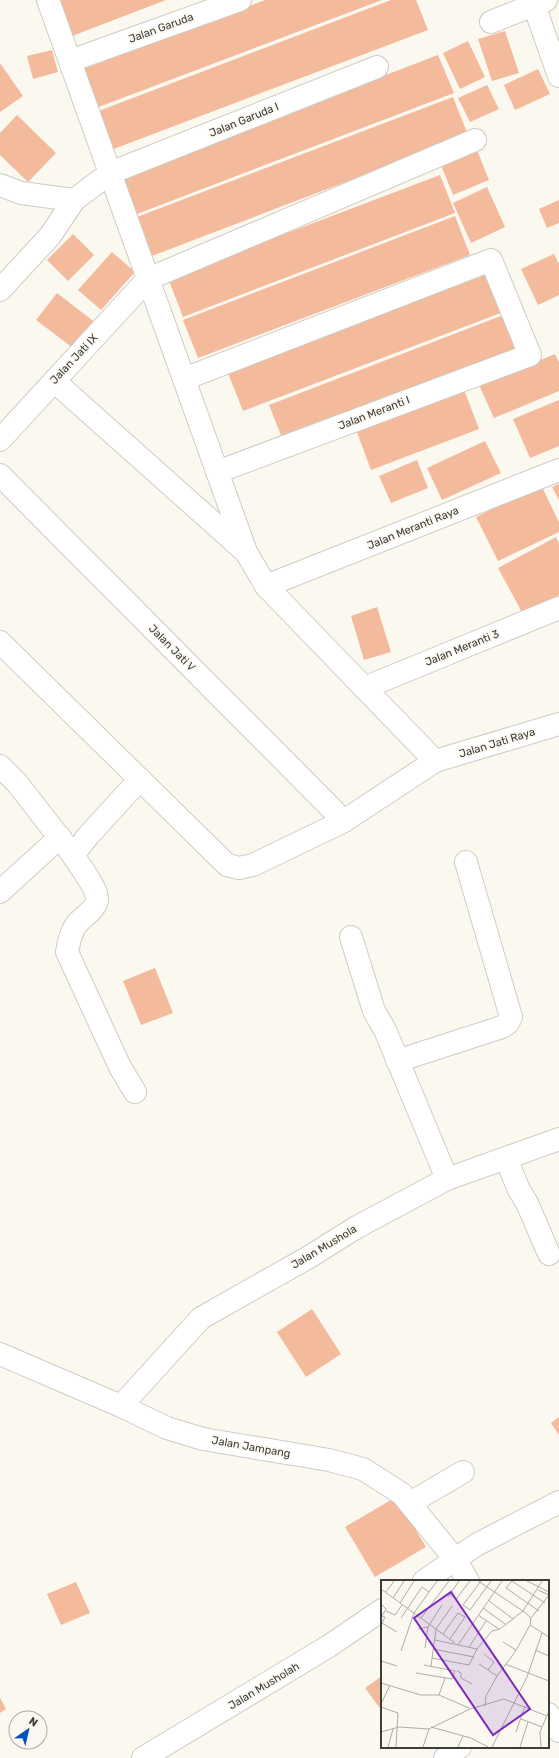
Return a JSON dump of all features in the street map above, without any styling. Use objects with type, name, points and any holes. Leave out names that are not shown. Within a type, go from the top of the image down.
[{"type":"street","points":[[48,0],[76,59],[110,173],[246,552],[266,586],[435,762]]},
{"type":"street","name":"Jalan Garuda","points":[[76,59],[240,0]]},
{"type":"street","points":[[491,22],[540,2],[559,76]]},
{"type":"street","name":"Jalan Garuda I","points":[[0,290],[50,236],[74,200],[110,173],[378,67]]},
{"type":"street","points":[[148,279],[476,140]]},
{"type":"street","points":[[0,185],[22,193],[74,200]]},
{"type":"street","name":"Jalan Meranti I","points":[[184,379],[491,260],[530,355],[217,472]]},
{"type":"street","name":"Jalan Jati IX","points":[[0,440],[148,279]]},
{"type":"street","points":[[54,381],[246,552]]},
{"type":"street","name":"Jalan Meranti Raya","points":[[266,586],[559,470]]},
{"type":"street","name":"Jalan Jati V","points":[[0,474],[344,821]]},
{"type":"street","name":"Jalan Meranti 3","points":[[364,688],[559,608]]},
{"type":"street","name":"Jalan Jati Raya","points":[[0,642],[227,865],[239,868],[253,865],[344,821],[435,762],[559,724]]},
{"type":"street","points":[[0,766],[17,783],[60,837],[73,855],[94,890],[97,899],[95,905],[76,925],[70,936],[67,952],[120,1067],[134,1092]]},
{"type":"street","points":[[73,855],[140,779]]},
{"type":"street","points":[[0,892],[60,837]]},
{"type":"street","points":[[397,1061],[502,1027],[508,1023],[511,1017],[466,862]]},
{"type":"street","points":[[351,937],[374,1011],[385,1030],[447,1179]]},
{"type":"street","name":"Jalan Mushola","points":[[122,1406],[201,1318],[309,1257],[357,1227],[447,1179],[559,1139]]},
{"type":"street","points":[[506,1158],[519,1190],[527,1203],[549,1254]]},
{"type":"street","name":"Jalan Jampang","points":[[0,1354],[122,1406],[167,1428],[203,1439],[329,1460],[363,1469],[402,1494],[455,1560],[467,1580]]},
{"type":"street","points":[[410,1504],[463,1472]]},
{"type":"street","points":[[425,1580],[476,1545],[559,1502]]},
{"type":"street","name":"Jalan Musholah","points":[[143,1758],[329,1646],[381,1611]]},
{"type":"street","points":[[549,1716],[559,1731]]},
{"type":"street","points":[[446,1758],[459,1748]]},
{"type":"building","points":[[58,0],[166,0],[72,36]]},
{"type":"building","points":[[265,0],[382,0],[96,108],[81,70]]},
{"type":"building","points":[[391,0],[416,0],[428,30],[111,150],[96,112]]},
{"type":"building","points":[[505,31],[519,73],[492,81],[478,39]]},
{"type":"building","points":[[468,41],[485,77],[460,89],[443,53]]},
{"type":"building","points":[[52,50],[58,72],[33,79],[27,56]]},
{"type":"building","points":[[438,55],[454,93],[137,214],[122,176]]},
{"type":"building","points":[[0,63],[23,96],[0,112]]},
{"type":"building","points":[[538,69],[550,94],[515,110],[504,85]]},
{"type":"building","points":[[487,85],[499,109],[470,122],[458,98]]},
{"type":"building","points":[[453,97],[468,135],[152,256],[137,217]]},
{"type":"building","points":[[17,115],[56,153],[28,182],[0,155],[0,133]]},
{"type":"building","points":[[477,150],[489,180],[453,195],[441,165]]},
{"type":"building","points":[[440,175],[455,213],[183,317],[168,278]]},
{"type":"building","points":[[487,187],[505,227],[471,243],[453,203]]},
{"type":"building","points":[[559,200],[559,223],[547,228],[539,209]]},
{"type":"building","points":[[455,216],[470,255],[198,358],[183,320]]},
{"type":"building","points":[[73,234],[94,255],[68,281],[47,260]]},
{"type":"building","points":[[112,252],[135,272],[101,310],[78,290]]},
{"type":"building","points":[[554,254],[559,264],[559,295],[538,305],[521,269]]},
{"type":"building","points":[[491,272],[506,311],[243,411],[228,373]]},
{"type":"building","points":[[57,293],[97,324],[77,351],[36,320]]},
{"type":"building","points":[[506,314],[521,352],[284,443],[269,405]]},
{"type":"building","points":[[555,354],[559,362],[559,391],[494,418],[479,385]]},
{"type":"building","points":[[463,387],[479,429],[371,470],[355,427]]},
{"type":"building","points":[[559,400],[559,446],[530,458],[513,419]]},
{"type":"building","points":[[485,441],[501,473],[442,500],[427,468]]},
{"type":"building","points":[[417,460],[428,488],[391,503],[379,476]]},
{"type":"building","points":[[559,484],[559,500],[552,487]]},
{"type":"building","points":[[541,485],[559,522],[559,532],[498,561],[476,517]]},
{"type":"building","points":[[556,537],[559,543],[559,595],[523,614],[498,568]]},
{"type":"building","points":[[377,607],[391,652],[364,660],[351,616]]},
{"type":"building","points":[[155,968],[173,1013],[141,1025],[123,981]]},
{"type":"building","points":[[312,1309],[341,1354],[306,1377],[277,1332]]},
{"type":"building","points":[[559,1417],[559,1435],[551,1423]]},
{"type":"building","points":[[396,1497],[426,1547],[375,1577],[345,1527]]},
{"type":"building","points":[[76,1582],[90,1613],[61,1625],[47,1594]]},
{"type":"building","points":[[381,1677],[381,1710],[365,1688]]},
{"type":"building","points":[[0,1698],[6,1709],[0,1713]]}]
